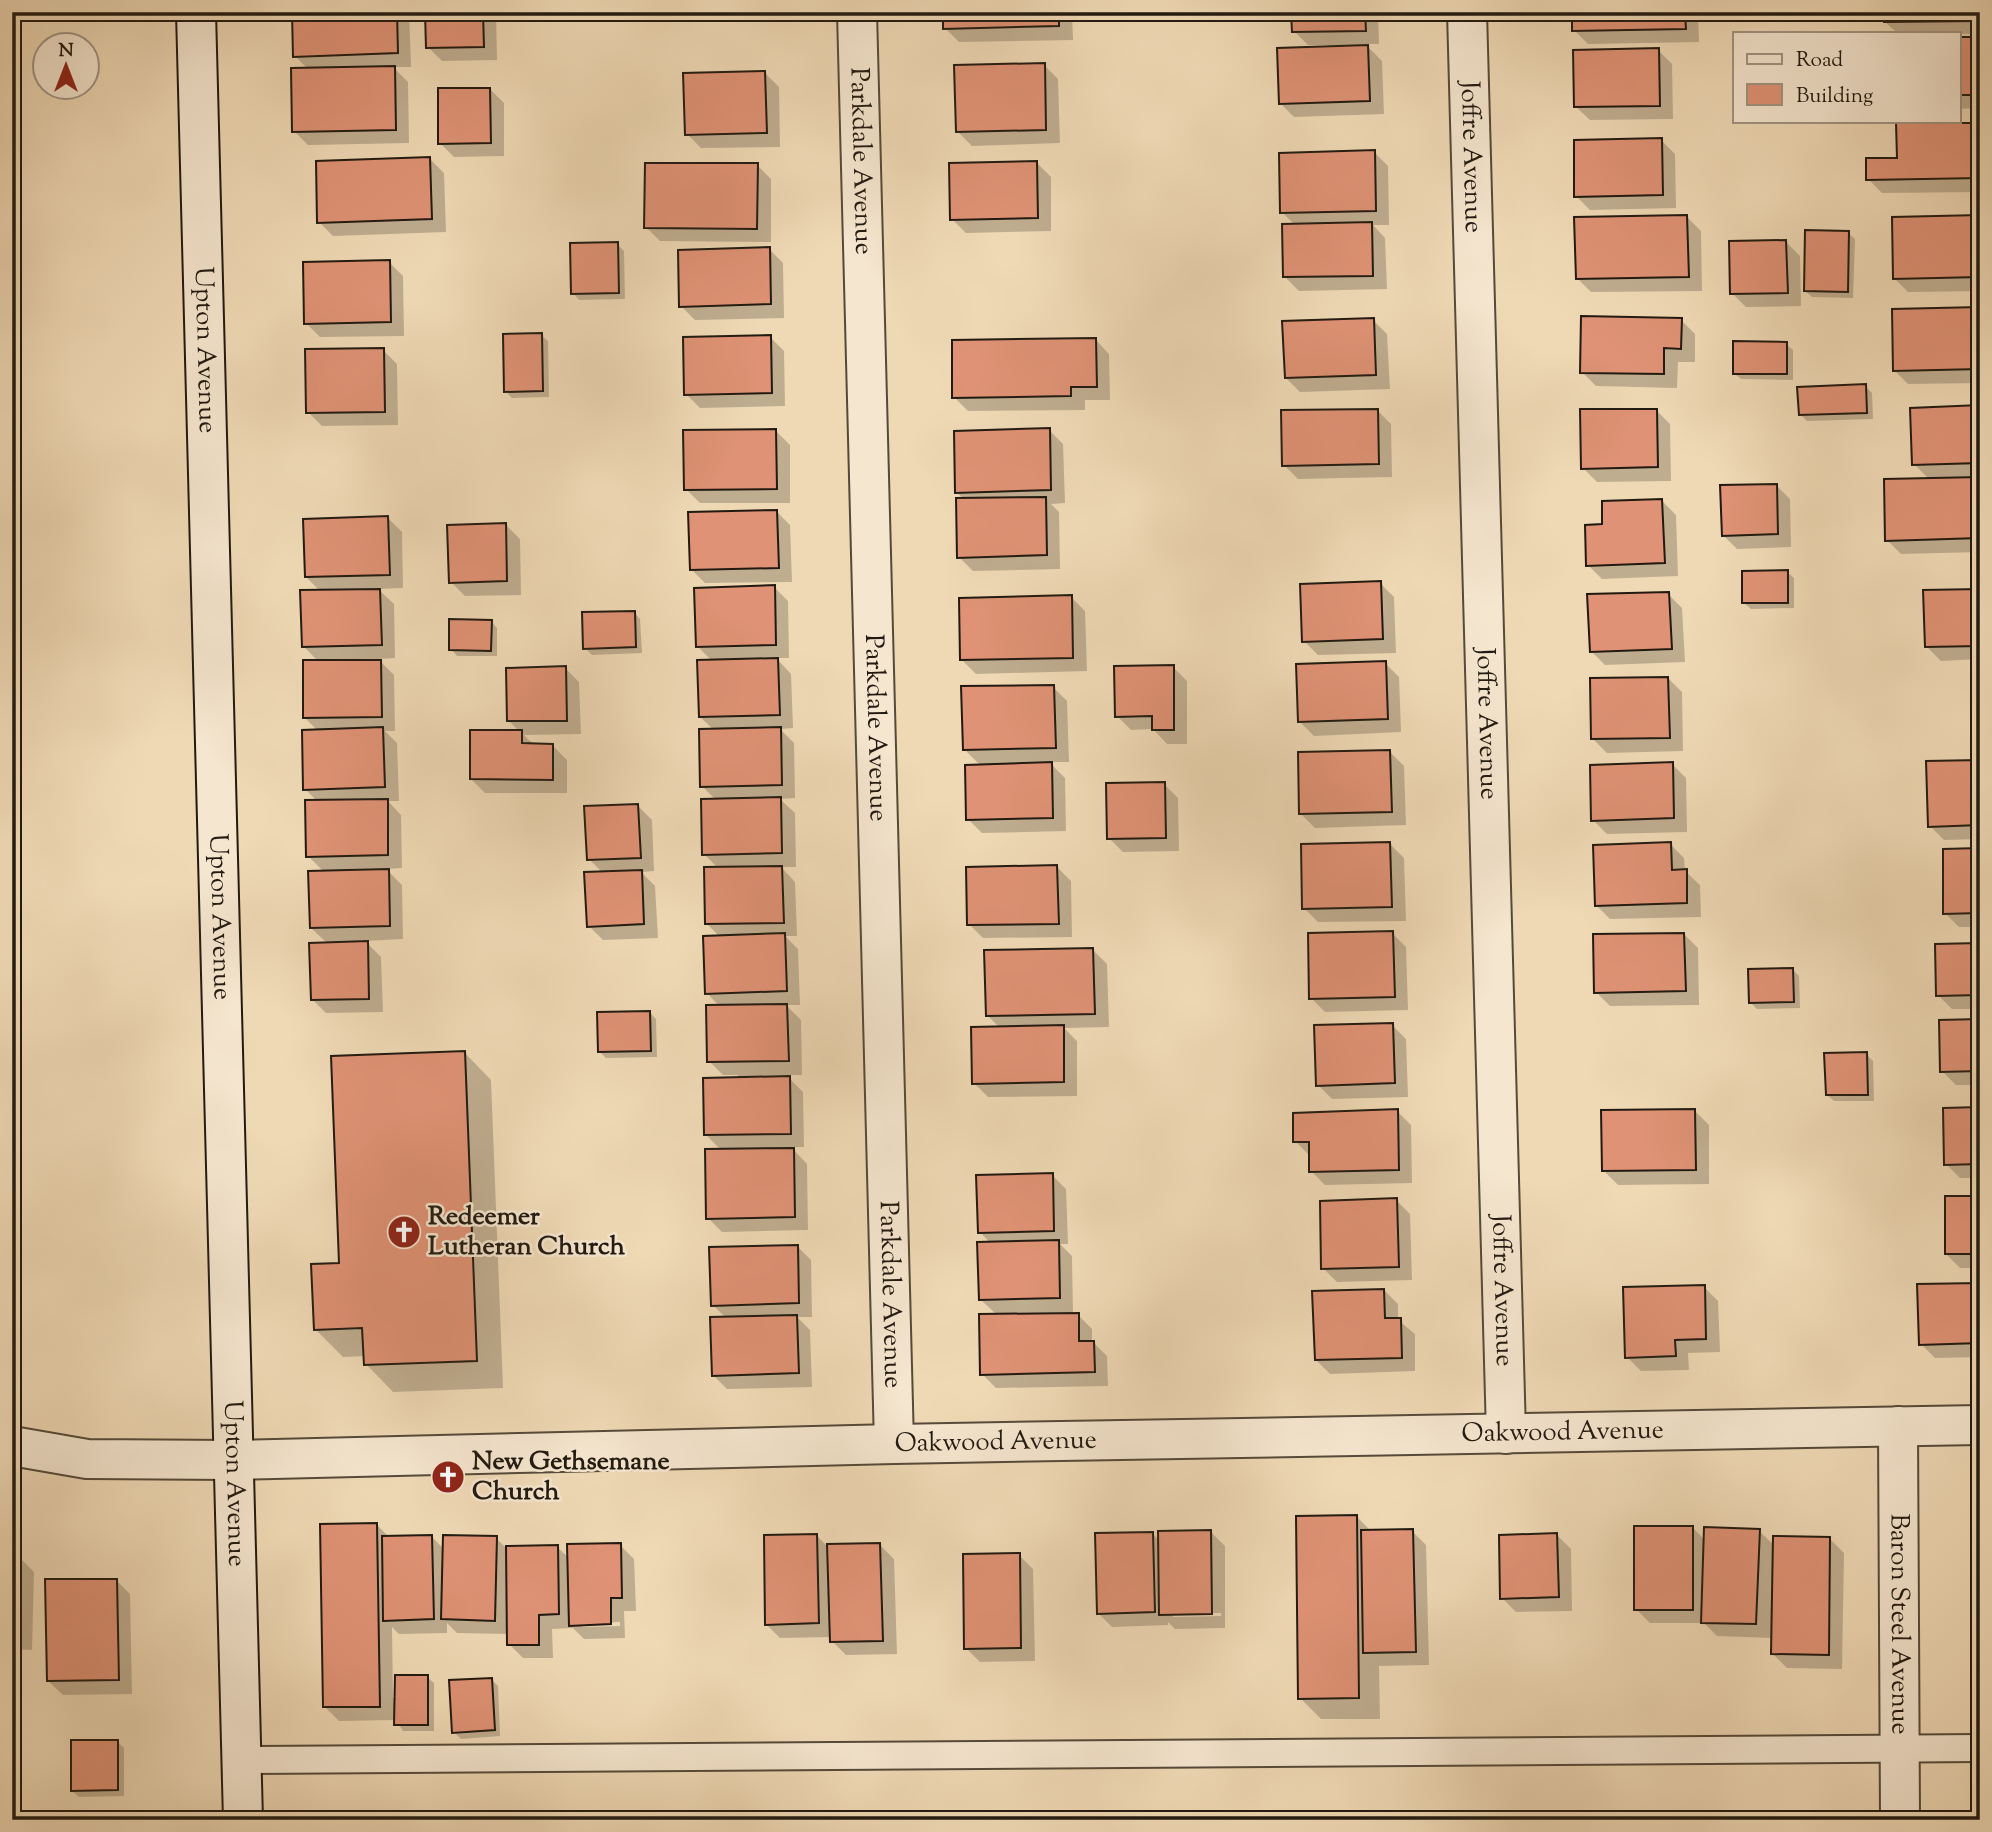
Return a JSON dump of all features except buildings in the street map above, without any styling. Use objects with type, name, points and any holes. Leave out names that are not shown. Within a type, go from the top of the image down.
[{"type":"street","name":"Upton Avenue","points":[[196,12],[243,1820]]},
{"type":"street","name":"Parkdale Avenue","points":[[857,12],[894,1444]]},
{"type":"street","name":"Joffre Avenue","points":[[1467,12],[1506,1434]]},
{"type":"street","name":"Oakwood Avenue","points":[[12,1446],[87,1459],[233,1461],[894,1444],[1980,1425]]},
{"type":"street","name":"Baron Steel Avenue","points":[[1898,1426],[1900,1820]]},
{"type":"lane","points":[[241,1759],[1980,1748]]},
{"type":"place","name":"Redeemer Lutheran Church","points":[[404,1232]]},
{"type":"place","name":"New Gethsemane Church","points":[[448,1477]]}]
